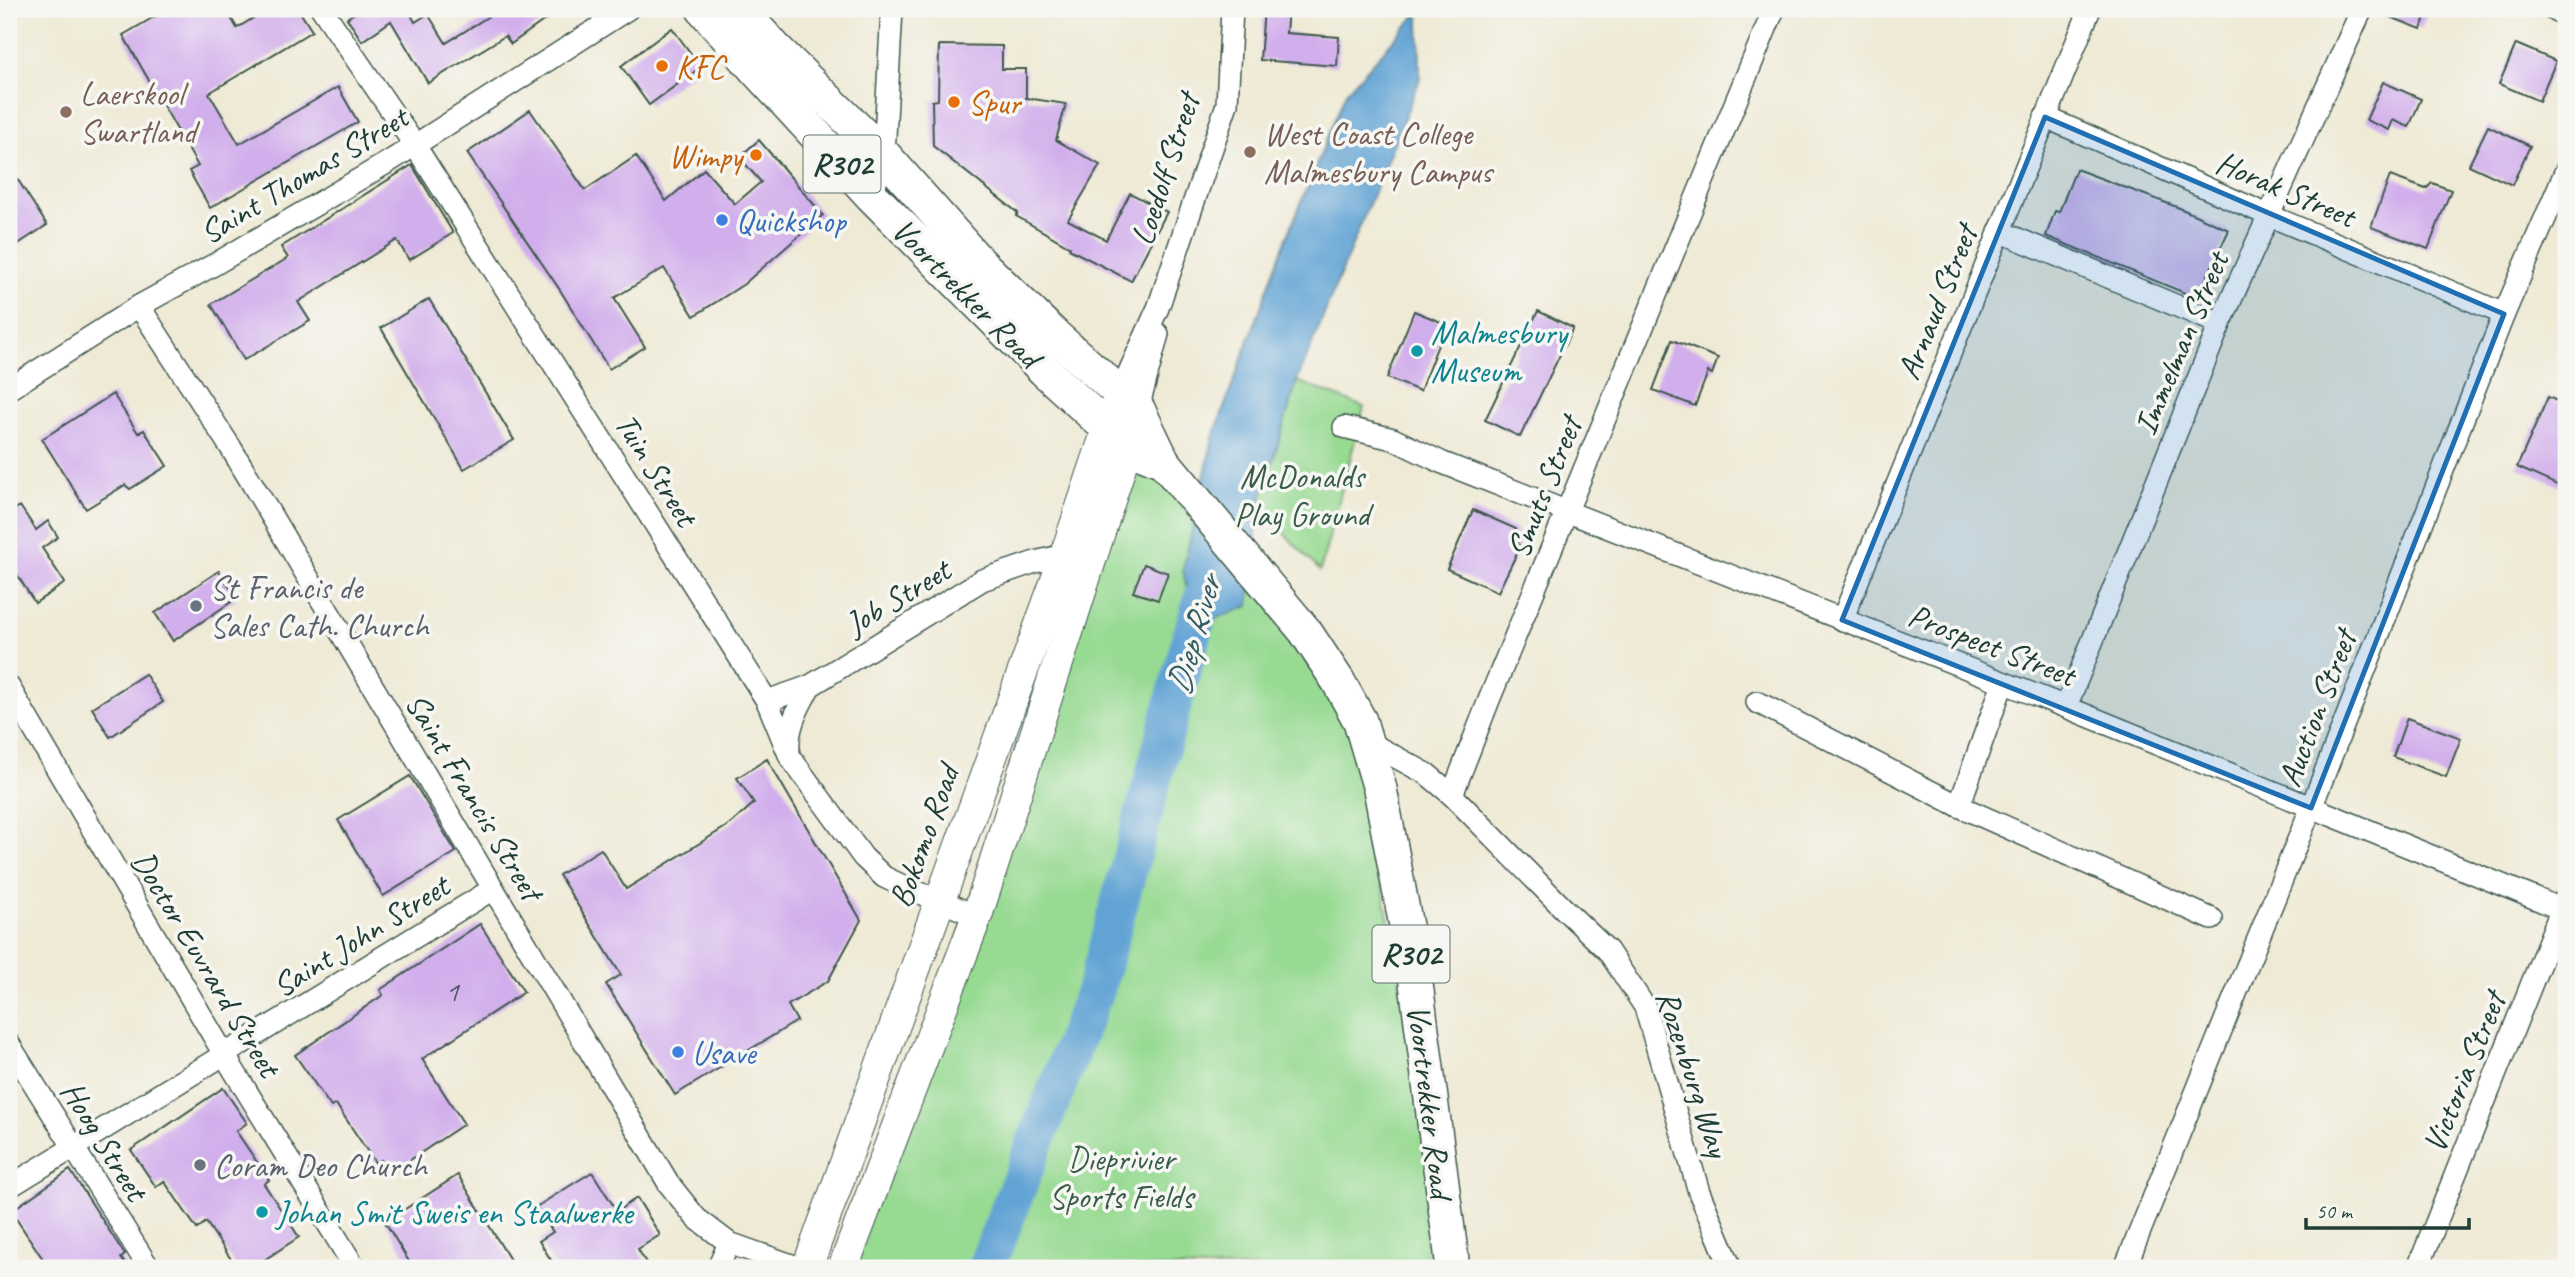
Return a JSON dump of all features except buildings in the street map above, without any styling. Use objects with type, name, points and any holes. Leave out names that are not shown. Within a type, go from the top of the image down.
[{"type":"main road","name":"Voortrekker Road","points":[[703,9],[872,196],[1044,370],[1118,438],[1163,461]]},
{"type":"main road","name":"Voortrekker Road","points":[[739,9],[776,50],[884,155],[977,260],[1055,336],[1129,401],[1163,461],[1305,631],[1360,721],[1380,789],[1414,968],[1453,1268]]},
{"type":"main road","points":[[843,1268],[977,916],[1129,401]]},
{"type":"main road","name":"Bokomo Road","points":[[807,1268],[1065,555],[1118,438]]},
{"type":"street","name":"Tuin Street","points":[[322,9],[414,144],[767,701],[790,757],[863,857],[884,877],[977,916]]},
{"type":"street","name":"Saint Thomas Street","points":[[9,389],[139,306],[217,263],[414,144],[628,9]]},
{"type":"street","points":[[872,196],[884,155],[892,9]]},
{"type":"street","name":"Loedolf Street","points":[[1129,401],[1227,104],[1232,9]]},
{"type":"street","name":"Smuts Street","points":[[1452,795],[1774,9]]},
{"type":"street","name":"Arnaud Street","points":[[1842,620],[2090,9]]},
{"type":"street","name":"Immelman Street","points":[[2066,707],[2220,324],[2362,9]]},
{"type":"street","points":[[2552,9],[2566,15]]},
{"type":"street","name":"Horak Street","points":[[2045,117],[2268,215],[2504,314]]},
{"type":"street","name":"Auction Street","points":[[2125,1268],[2311,808],[2504,314],[2566,170]]},
{"type":"street","points":[[1999,230],[2220,324]]},
{"type":"street","name":"Saint Francis Street","points":[[139,306],[231,448],[669,1184],[696,1218],[729,1243],[800,1268]]},
{"type":"street","name":"Prospect Street","points":[[1344,426],[1393,439],[1443,463],[2066,707],[2311,808],[2565,906]]},
{"type":"street","name":"Job Street","points":[[767,701],[810,686],[982,580],[1065,555]]},
{"type":"street","points":[[1959,806],[2003,682]]},
{"type":"street","points":[[790,757],[788,740],[791,724],[810,686]]},
{"type":"street","name":"Doctor Euvrard Street","points":[[9,687],[225,1056],[355,1268]]},
{"type":"street","points":[[1758,702],[1959,806],[2212,919]]},
{"type":"street","name":"Rozenburg Way","points":[[1368,742],[1427,774],[1452,795],[1565,911],[1608,951],[1645,1007],[1699,1192],[1731,1268]]},
{"type":"street","name":"Saint John Street","points":[[9,1187],[493,888]]},
{"type":"street","name":"Victoria Street","points":[[2418,1268],[2565,906]]},
{"type":"street","name":"Hoog Street","points":[[9,1044],[149,1268]]},
{"type":"street","points":[[718,1268],[729,1243]]},
{"type":"highlighted area","points":[[2045,117],[2504,314],[2311,808],[1842,620]]},
{"type":"green space","name":"McDonalds Play Ground","points":[[1297,381],[1364,407],[1320,571],[1259,507]]},
{"type":"green space","name":"Dieprivier Sports Fields","points":[[1128,447],[1163,461],[1348,700],[1453,1268],[843,1268]]},
{"type":"water","points":[[1419,12],[1420,79],[1297,381],[1259,507],[1249,606],[1194,627],[1183,570],[1213,438],[1281,252],[1346,92]]},
{"type":"waterway","name":"Diep River","points":[[986,1268],[1097,985],[1209,579]]},
{"type":"place","name":"KFC","points":[[662,66]]},
{"type":"place","name":"Spur","points":[[954,102]]},
{"type":"place","name":"Laerskool Swartland","points":[[66,112]]},
{"type":"place","name":"West Coast College Malmesbury Campus","points":[[1250,152]]},
{"type":"place","name":"Wimpy","points":[[756,155]]},
{"type":"place","name":"Quickshop","points":[[722,220]]},
{"type":"place","name":"Malmesbury Museum","points":[[1417,351]]},
{"type":"place","name":"St Francis de Sales Cath. Church","points":[[196,606]]},
{"type":"place","name":"Usave","points":[[678,1052]]},
{"type":"place","name":"Coram Deo Church","points":[[200,1165]]},
{"type":"place","name":"Johan Smit Sweis en Staalwerke","points":[[262,1212]]}]
